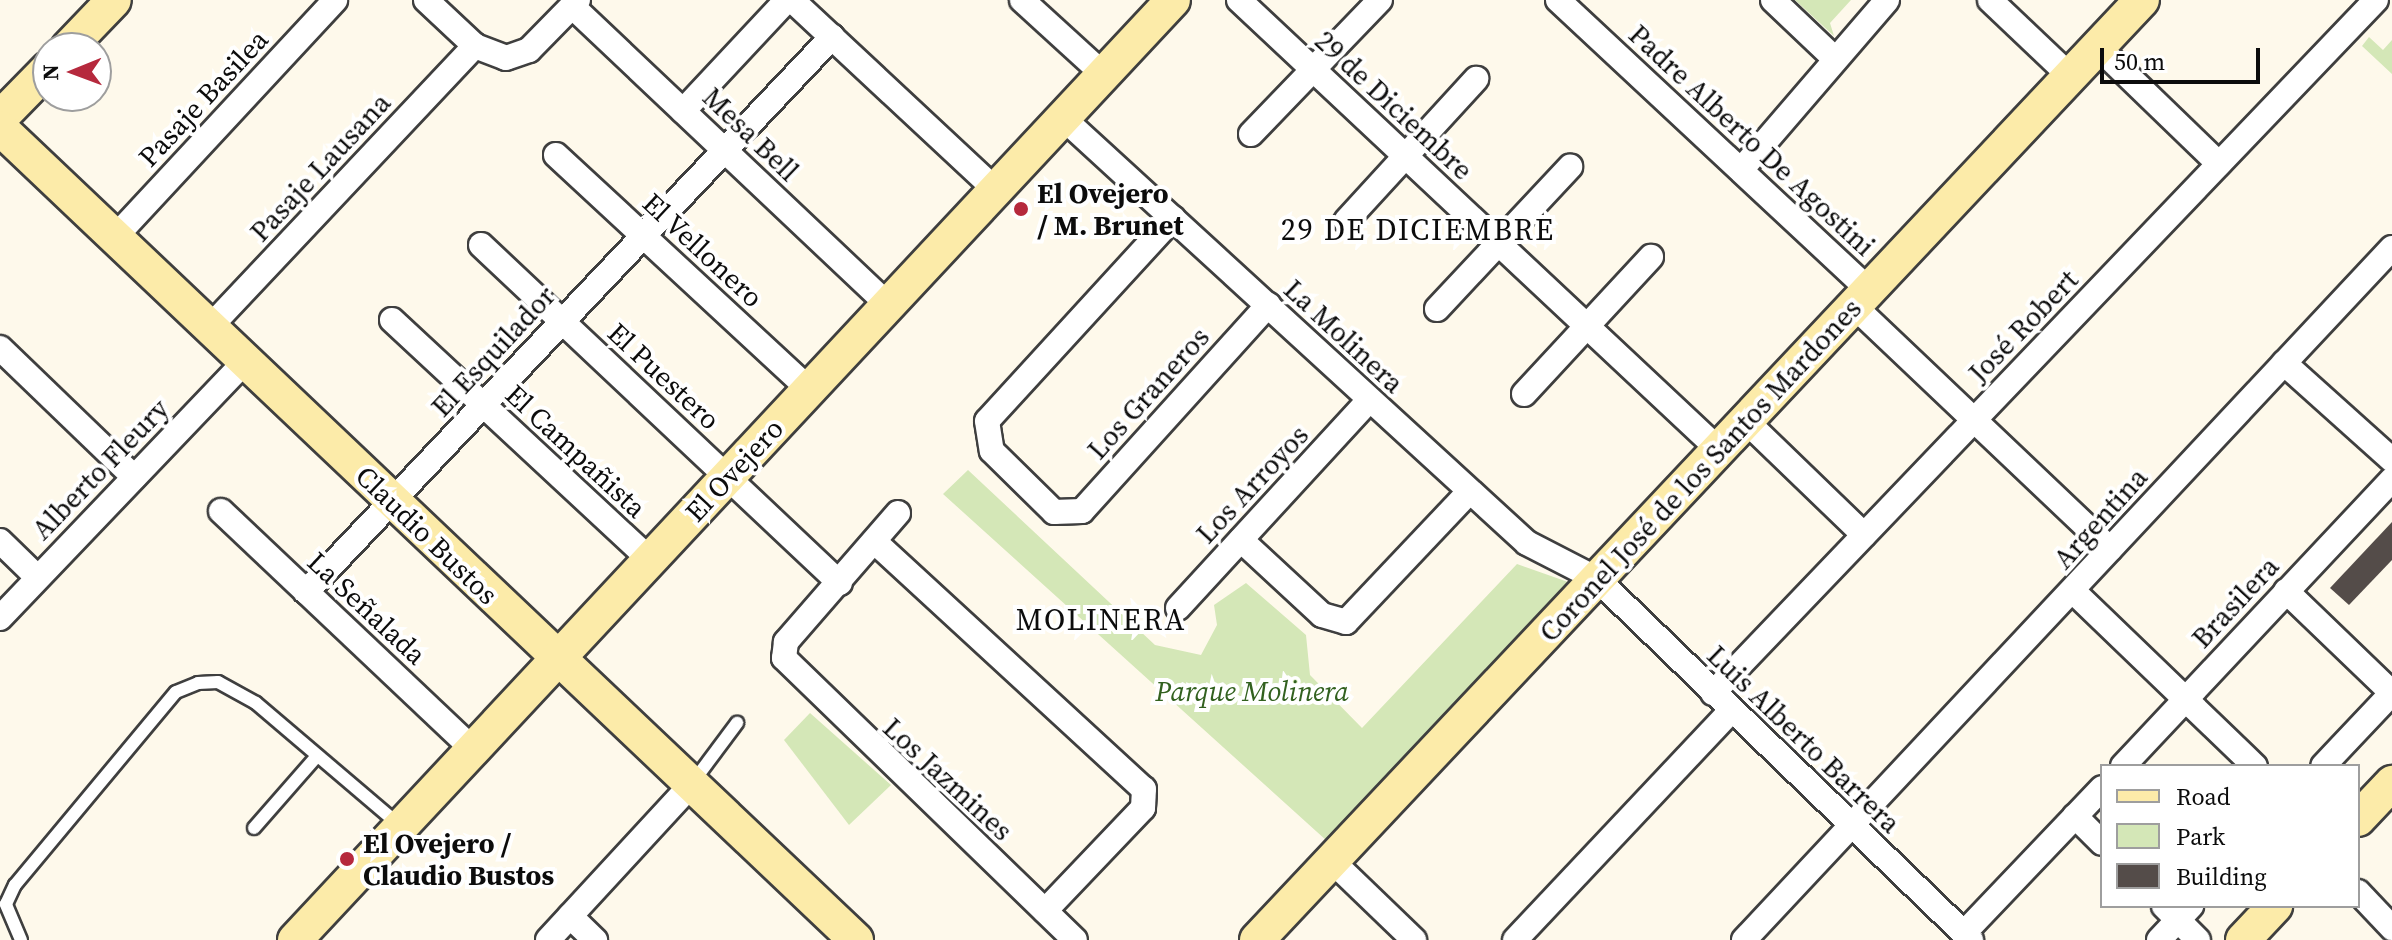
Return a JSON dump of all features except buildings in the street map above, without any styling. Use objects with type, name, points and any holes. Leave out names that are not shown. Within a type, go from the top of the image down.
[{"type":"street","points":[[83,32],[114,0]]},
{"type":"street","name":"Pasaje Basilea","points":[[116,236],[335,0]]},
{"type":"street","points":[[426,0],[475,46],[506,58],[529,50],[575,3]]},
{"type":"street","points":[[683,111],[790,0],[996,190]]},
{"type":"street","points":[[1022,0],[1104,75]]},
{"type":"street","name":"El Ovejero","points":[[295,940],[1173,0]]},
{"type":"street","name":"29 de Diciembre","points":[[1239,0],[1719,450]]},
{"type":"street","points":[[1251,134],[1380,0]]},
{"type":"street","name":"Padre Alberto De Agostini","points":[[1558,0],[1741,170],[1974,420],[2110,549]]},
{"type":"street","points":[[1773,0],[1834,58]]},
{"type":"street","points":[[1741,170],[1834,58],[1887,0]]},
{"type":"street","points":[[1990,0],[2070,76]]},
{"type":"street","name":"Coronel José de los Santos Mardones","points":[[1257,940],[2142,0]]},
{"type":"street","name":"José Robert","points":[[1713,693],[2376,0]]},
{"type":"street","name":"Mesa Bell","points":[[575,3],[724,151],[888,305]]},
{"type":"street","name":"El Esquilador","points":[[306,592],[832,37]]},
{"type":"street","name":"Pasaje Lausana","points":[[209,328],[475,46]]},
{"type":"street","points":[[2098,47],[2219,164]]},
{"type":"street","points":[[1346,221],[1476,79]]},
{"type":"street","points":[[0,118],[32,85]]},
{"type":"street","name":"La Molinera","points":[[1063,118],[1527,543],[1597,579]]},
{"type":"street","name":"Claudio Bustos","points":[[0,128],[393,500],[556,660],[856,940]]},
{"type":"street","name":"El Vellonero","points":[[556,155],[809,389]]},
{"type":"street","points":[[1437,309],[1570,167]]},
{"type":"street","name":"Los Graneros","points":[[1173,218],[987,421],[984,434],[1054,512],[1069,516],[1082,511],[1268,305]]},
{"type":"street","name":"El Puestero","points":[[481,245],[840,583]]},
{"type":"street","name":"Argentina","points":[[1744,940],[2074,592],[2110,549],[2392,248]]},
{"type":"street","points":[[1524,394],[1651,257]]},
{"type":"street","name":"El Campañista","points":[[392,320],[650,560]]},
{"type":"street","points":[[0,348],[134,477]]},
{"type":"street","name":"Alberto Fleury","points":[[0,618],[245,362]]},
{"type":"street","points":[[2284,363],[2392,460]]},
{"type":"street","name":"Los Arroyos","points":[[1178,608],[1369,400]]},
{"type":"street","points":[[1746,421],[1864,535]]},
{"type":"street","name":"Brasilera","points":[[2125,764],[2392,480]]},
{"type":"street","points":[[1241,540],[1331,621],[1352,619],[1469,492]]},
{"type":"street","name":"La Señalada","points":[[221,511],[473,749]]},
{"type":"street","points":[[840,583],[898,513]]},
{"type":"street","points":[[0,541],[37,577]]},
{"type":"street","points":[[875,542],[1147,798],[1045,911]]},
{"type":"street","name":"Luis Alberto Barrera","points":[[1597,579],[1967,937]]},
{"type":"street","name":"Los Jazmines","points":[[840,583],[786,642],[784,658],[1075,940]]},
{"type":"street","points":[[2286,591],[2392,693],[2325,764]]},
{"type":"street","points":[[2074,592],[2253,764]]},
{"type":"street","points":[[1515,940],[1731,711]]},
{"type":"street","points":[[2360,817],[2392,783]]},
{"type":"street","points":[[548,940],[691,785]]},
{"type":"street","points":[[1967,937],[2100,790]]},
{"type":"street","points":[[2075,816],[2100,841]]},
{"type":"street","points":[[1332,861],[1414,940]]},
{"type":"street","points":[[2360,894],[2392,928]]},
{"type":"street","points":[[2243,940],[2273,908]]},
{"type":"street","points":[[2159,940],[2178,911],[2198,940]]},
{"type":"street","points":[[570,916],[595,940]]},
{"type":"lane","points":[[21,940],[6,904],[15,885],[176,692],[218,682],[317,756],[401,827]]},
{"type":"lane","points":[[691,785],[737,723]]},
{"type":"lane","points":[[254,828],[317,756]]},
{"type":"green space","points":[[1795,0],[1851,0],[1830,23],[1834,36]]},
{"type":"green space","points":[[2369,37],[2383,50],[2392,40],[2392,74],[2362,46]]},
{"type":"green space","name":"Parque Molinera","points":[[968,470],[1155,645],[1201,655],[1217,625],[1214,605],[1246,583],[1306,635],[1310,675],[1362,728],[1517,564],[1568,582],[1327,841],[943,494]]},
{"type":"green space","points":[[810,713],[891,785],[849,825],[784,740]]},
{"type":"place","name":"El Ovejero / M. Brunet","points":[[1021,209]]},
{"type":"place","name":"El Ovejero / Claudio Bustos","points":[[347,859]]},
{"type":"district","name":"29 DE DICIEMBRE","points":[[1418,230]]},
{"type":"district","name":"MOLINERA","points":[[1101,620]]}]
